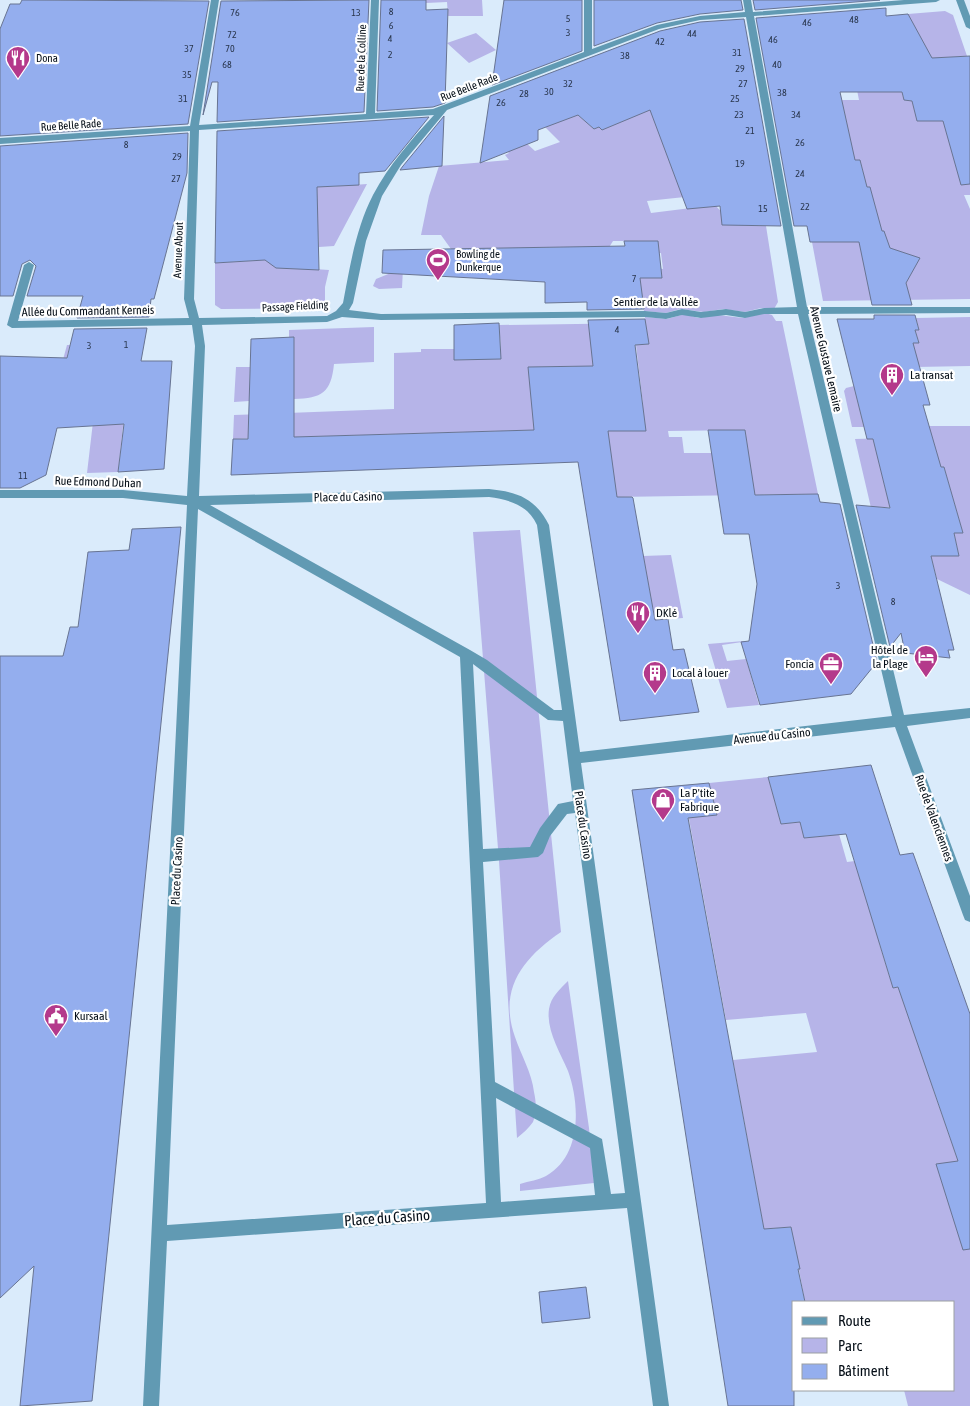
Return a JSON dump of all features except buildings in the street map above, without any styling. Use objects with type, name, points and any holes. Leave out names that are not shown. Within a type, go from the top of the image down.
[{"type":"street","name":"Avenue About","points":[[194,500],[200,339],[189,299],[194,128],[215,0]]},
{"type":"street","name":"Rue de la Colline","points":[[370,117],[375,0]]},
{"type":"street","points":[[588,0],[588,54]]},
{"type":"street","name":"Avenue Gustave Lemaire","points":[[747,0],[802,311],[899,721]]},
{"type":"street","name":"Rue Belle Rade","points":[[0,141],[419,114],[443,110],[674,23],[749,14],[936,0]]},
{"type":"street","points":[[960,0],[970,27]]},
{"type":"street","name":"Passage Fielding","points":[[196,322],[327,318],[341,313],[348,303],[361,239],[381,189],[392,172],[443,110]]},
{"type":"street","name":"Allée du Commandant Kerneis","points":[[29,265],[12,325],[196,322]]},
{"type":"street","name":"Sentier de la Vallée","points":[[341,313],[381,317],[645,314],[666,316],[678,313],[701,315],[726,312],[745,315],[764,311],[970,310]]},
{"type":"street","name":"Rue Edmond Duhan","points":[[0,494],[113,494],[168,500],[194,500]]},
{"type":"street","name":"Place du Casino","points":[[151,1406],[194,500],[490,494],[507,496],[523,501],[534,510],[543,525],[661,1406]]},
{"type":"street","points":[[194,500],[484,664],[538,703],[552,716],[569,716]]},
{"type":"street","points":[[466,654],[494,1210]]},
{"type":"street","name":"Avenue du Casino","points":[[574,758],[970,713]]},
{"type":"street","name":"Rue de Valenciennes","points":[[899,721],[970,915]]},
{"type":"street","points":[[476,856],[533,853],[538,849],[550,826],[563,808],[580,806]]},
{"type":"street","points":[[488,1086],[597,1144],[604,1202]]},
{"type":"street","name":"Place du Casino","points":[[160,1234],[633,1200]]},
{"type":"green space","points":[[426,0],[482,0],[483,16],[448,16],[447,2],[426,3]]},
{"type":"green space","points":[[945,11],[953,15],[967,56],[938,58],[900,86],[904,100],[912,101],[915,113],[935,113],[944,120],[970,160],[970,195],[964,195],[970,209],[970,299],[823,301],[812,242],[833,242],[861,187],[849,172],[863,171],[860,161],[841,160],[842,100],[859,100],[856,85],[908,14]]},
{"type":"green space","points":[[476,33],[496,50],[469,63],[447,43]]},
{"type":"green space","points":[[619,56],[713,194],[647,201],[651,213],[715,205],[732,221],[748,226],[766,226],[778,302],[774,309],[761,308],[745,312],[723,309],[704,312],[680,309],[666,313],[644,311],[643,305],[588,247],[451,249],[441,235],[421,235],[429,196],[439,166],[509,160],[505,155],[509,153],[506,150],[513,131],[535,151],[560,142],[543,125],[578,115],[594,129],[599,127],[602,130]],"holes":[[[613,241],[656,241],[658,253],[661,253],[663,269],[603,257]]]},
{"type":"green space","points":[[324,160],[325,187],[367,184],[334,246],[319,247],[318,232],[271,228]]},
{"type":"green space","points":[[265,260],[281,268],[329,270],[325,287],[325,303],[318,308],[221,309],[215,305],[215,263]]},
{"type":"green space","points":[[403,268],[402,288],[379,289],[373,286],[376,279]]},
{"type":"green space","points":[[765,313],[772,315],[776,321],[782,321],[818,494],[616,497],[591,431],[625,431],[622,406],[643,405],[636,345],[649,344],[646,328],[594,372],[573,366],[538,367],[534,430],[233,439],[234,415],[394,409],[394,353],[421,352],[421,349],[454,349],[455,360],[484,359],[484,350],[501,349],[499,325],[645,323],[645,317],[667,319],[685,314],[698,318],[718,315],[743,318]],"holes":[[[745,430],[748,453],[684,453],[682,437],[669,437],[668,431]]]},
{"type":"green space","points":[[970,317],[970,366],[916,367],[908,343],[919,342],[915,330],[919,329],[916,318]]},
{"type":"green space","points":[[374,327],[374,362],[334,364],[330,382],[323,392],[312,397],[294,399],[294,337],[289,337],[289,330]]},
{"type":"green space","points":[[67,345],[70,345],[62,375],[100,375],[97,391],[127,390],[118,472],[87,473],[95,405],[49,410],[46,428],[51,429],[47,442],[0,442],[1,377],[16,377],[11,395],[53,396]]},
{"type":"green space","points":[[236,367],[250,367],[249,401],[234,402]]},
{"type":"green space","points":[[854,386],[864,427],[852,427],[844,391],[846,388]]},
{"type":"green space","points":[[929,426],[970,426],[970,595],[937,579],[931,556],[959,555],[954,533],[963,533],[944,467],[929,467],[900,484],[884,484],[890,507],[874,507],[882,555],[855,439],[892,438]]},
{"type":"green space","points":[[520,530],[561,932],[547,942],[525,964],[517,976],[512,990],[510,1004],[511,1020],[515,1037],[531,1078],[536,1107],[533,1122],[517,1138],[499,861],[473,532]]},
{"type":"green space","points":[[671,555],[683,618],[655,620],[643,556]]},
{"type":"green space","points":[[744,641],[750,658],[742,642],[722,645],[727,661],[746,659],[759,705],[727,708],[708,644]]},
{"type":"green space","points":[[768,777],[781,824],[800,822],[804,838],[839,834],[847,862],[855,861],[887,941],[879,943],[893,988],[908,986],[934,1092],[958,1161],[970,1211],[970,1406],[908,1406],[904,1391],[955,1391],[955,1301],[805,1301],[791,1227],[764,1229],[733,1060],[817,1052],[806,1013],[726,1020],[687,808],[717,814],[709,783]]},
{"type":"green space","points":[[568,981],[589,1128],[594,1183],[520,1191],[520,1184],[546,1176],[558,1167],[572,1143],[575,1128],[575,1099],[568,1071],[552,1033],[549,1017],[552,1001]]},
{"type":"place","name":"Dona","points":[[18,79]]},
{"type":"place","name":"Bowling de Dunkerque","points":[[438,281]]},
{"type":"place","name":"La transat","points":[[892,396]]},
{"type":"place","name":"DKlé","points":[[638,634]]},
{"type":"place","name":"Hôtel de la Plage","points":[[926,678]]},
{"type":"place","name":"Foncia","points":[[831,685]]},
{"type":"place","name":"Local à louer","points":[[655,694]]},
{"type":"place","name":"La P'tite Fabrique","points":[[663,821]]},
{"type":"place","name":"Kursaal","points":[[56,1037]]}]
